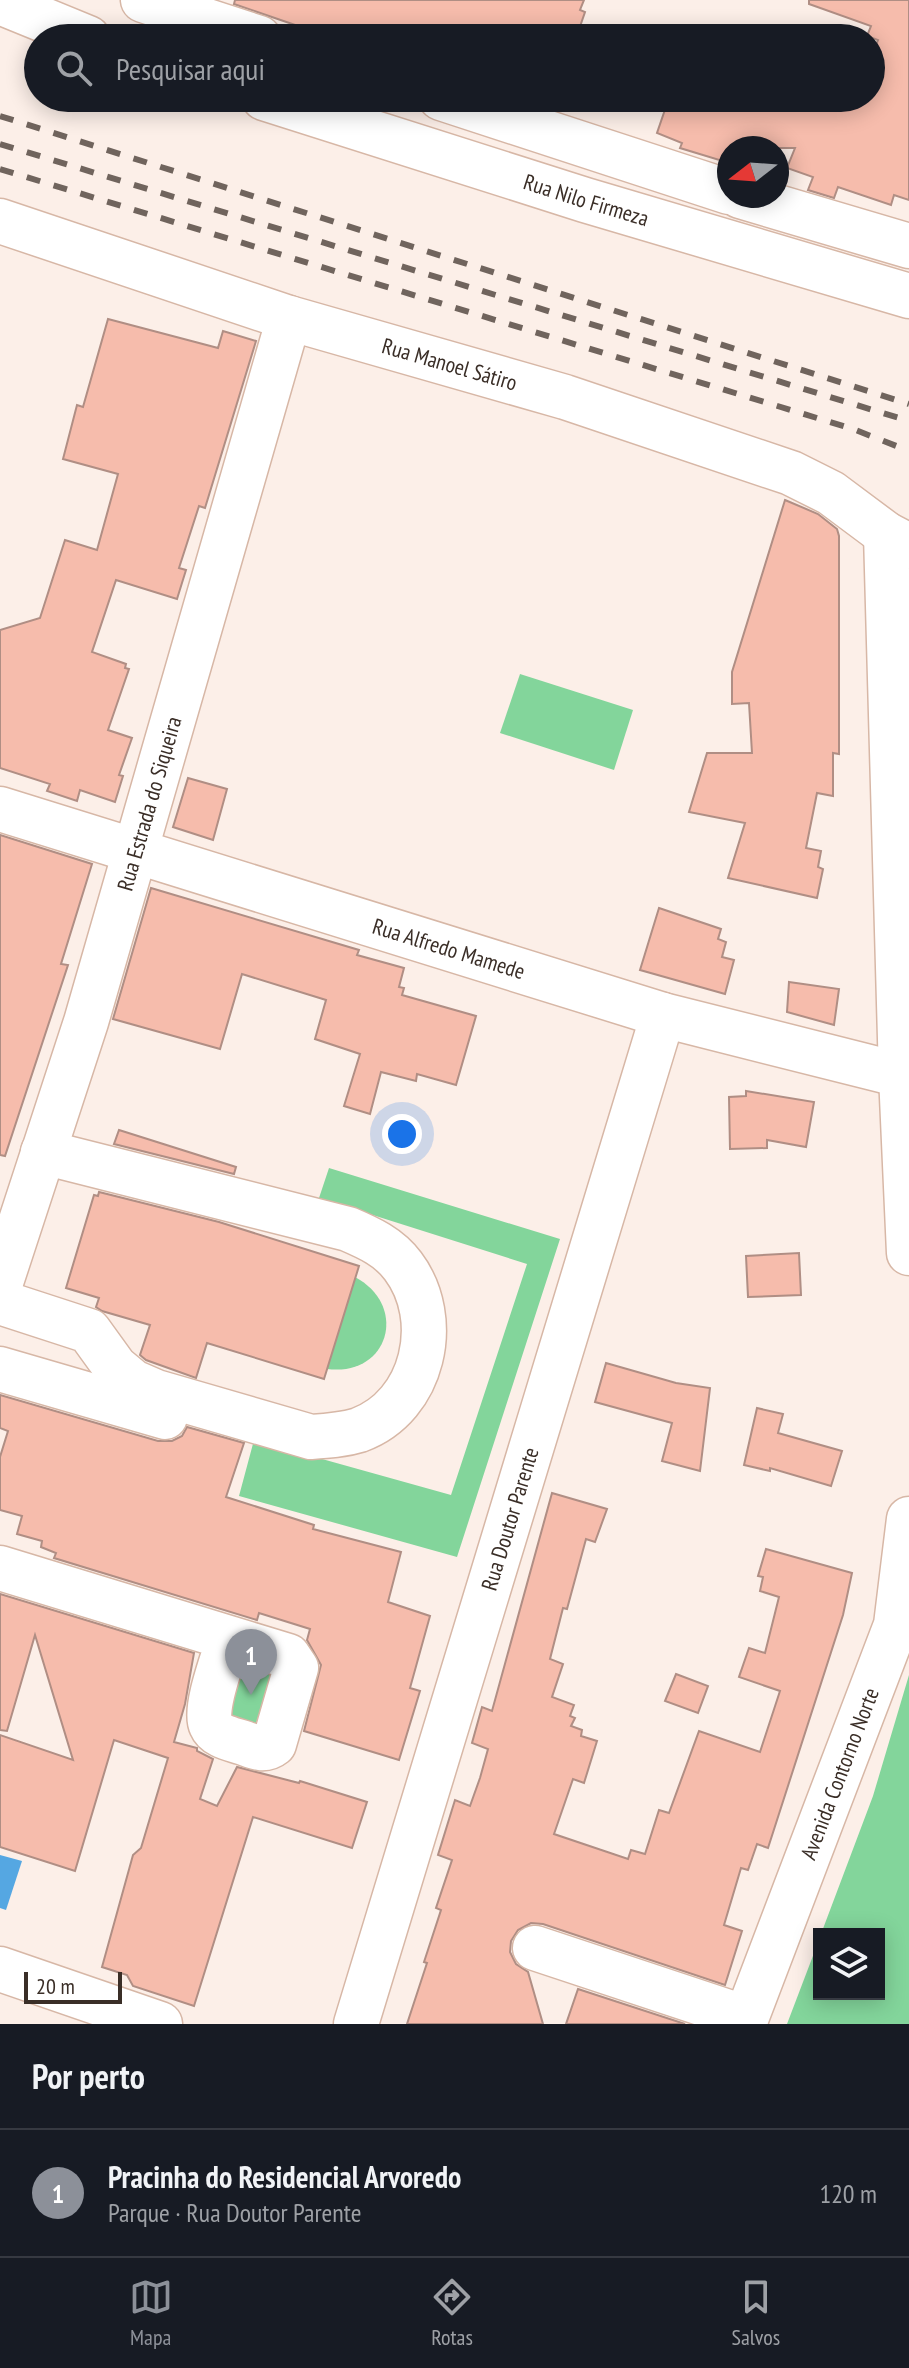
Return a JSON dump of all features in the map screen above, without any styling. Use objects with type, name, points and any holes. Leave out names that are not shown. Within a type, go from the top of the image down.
[{"type":"street","points":[[143,0],[216,24]]},
{"type":"street","points":[[12,3],[58,24]]},
{"type":"street","name":"Rua Nilo Firmeza","points":[[308,112],[585,200],[909,296]]},
{"type":"street","points":[[484,112],[717,188]]},
{"type":"street","points":[[781,208],[909,246]]},
{"type":"street","name":"Rua Manoel Sátiro","points":[[0,221],[289,318],[565,397],[791,473],[831,493],[898,540]]},
{"type":"street","name":"Rua Estrada do Siqueira","points":[[0,1285],[13,1201],[43,1152],[86,1022],[289,318]]},
{"type":"street","points":[[898,540],[901,1075],[909,1253]]},
{"type":"street","name":"Rua Alfredo Mamede","points":[[0,809],[663,1015],[901,1075]]},
{"type":"street","name":"Rua Doutor Parente","points":[[356,2024],[663,1015]]},
{"type":"street","points":[[0,1302],[89,1331],[115,1367],[133,1382],[156,1392],[311,1437],[334,1436],[361,1429],[387,1413],[408,1390],[422,1357],[425,1324],[418,1292],[403,1265],[377,1242],[348,1229],[43,1152]]},
{"type":"street","points":[[0,1369],[221,1434]]},
{"type":"street","name":"Avenida Contorno Norte","points":[[745,2021],[896,1625],[909,1519]]},
{"type":"street","points":[[0,1568],[229,1638]]},
{"type":"street","points":[[535,1948],[745,2021]]},
{"type":"street","points":[[0,1969],[160,2024]]},
{"type":"green space","points":[[520,674],[633,710],[614,770],[500,733]]},
{"type":"green space","points":[[329,1168],[560,1239],[457,1557],[239,1496],[254,1440],[451,1495],[527,1264],[319,1198]]},
{"type":"green space","points":[[355,1277],[372,1290],[382,1305],[386,1321],[384,1337],[377,1351],[365,1362],[348,1369],[327,1369]]},
{"type":"green space","points":[[233,1647],[290,1666],[267,1741],[213,1724]]},
{"type":"green space","points":[[909,1675],[909,2024],[787,2024],[813,1956],[813,2000],[885,2000],[885,1928],[823,1928],[873,1796]]},
{"type":"water","points":[[0,1855],[22,1861],[6,1910],[0,1908]]},
{"type":"building","points":[[235,0],[584,0],[580,10],[585,12],[581,24],[292,24],[234,4]]},
{"type":"building","points":[[809,0],[909,0],[909,200],[894,195],[891,205],[838,187],[834,198],[808,190],[813,177],[789,169],[795,148],[789,148],[789,136],[717,136],[717,159],[680,148],[682,143],[657,133],[664,112],[885,112],[885,24],[865,24],[809,4]]},
{"type":"building","points":[[108,319],[218,348],[223,331],[256,341],[205,508],[199,506],[179,568],[186,570],[177,599],[116,580],[92,652],[126,664],[125,668],[129,669],[108,730],[132,738],[119,775],[123,776],[115,802],[80,790],[77,801],[47,791],[50,784],[0,768],[0,630],[40,618],[65,540],[97,550],[118,474],[63,459],[77,405],[83,407]]},
{"type":"building","points":[[785,500],[818,514],[837,529],[839,536],[839,754],[833,753],[833,796],[817,793],[806,848],[821,851],[818,867],[823,869],[817,898],[728,878],[745,823],[689,812],[707,753],[752,753],[749,703],[732,704],[732,672]]},
{"type":"building","points":[[188,778],[227,789],[213,840],[173,827]]},
{"type":"building","points":[[0,835],[92,864],[61,964],[68,965],[5,1156],[0,1155]]},
{"type":"building","points":[[151,888],[359,950],[357,955],[404,968],[399,987],[404,988],[402,995],[476,1016],[456,1085],[417,1074],[416,1081],[381,1072],[370,1114],[344,1106],[360,1054],[315,1039],[326,1000],[242,974],[220,1049],[113,1019]]},
{"type":"building","points":[[659,908],[721,929],[718,939],[726,942],[722,957],[734,960],[725,994],[640,970]]},
{"type":"building","points":[[789,982],[839,989],[834,1025],[787,1012]]},
{"type":"building","points":[[746,1091],[814,1102],[806,1147],[767,1140],[767,1148],[730,1149],[729,1097],[746,1096]]},
{"type":"building","points":[[119,1130],[236,1167],[234,1174],[114,1144]]},
{"type":"building","points":[[99,1192],[219,1222],[359,1266],[324,1379],[207,1343],[196,1378],[146,1360],[140,1355],[150,1325],[102,1311],[96,1307],[99,1298],[66,1288],[94,1195],[98,1196]]},
{"type":"building","points":[[799,1253],[801,1295],[748,1297],[746,1256]]},
{"type":"building","points":[[606,1363],[676,1383],[710,1388],[700,1471],[662,1461],[672,1423],[595,1402]]},
{"type":"building","points":[[0,1395],[158,1441],[172,1441],[182,1436],[187,1427],[244,1443],[226,1497],[314,1525],[313,1529],[401,1552],[388,1602],[430,1616],[410,1688],[420,1691],[399,1760],[304,1731],[321,1665],[307,1640],[310,1629],[259,1613],[257,1620],[54,1558],[56,1553],[41,1547],[42,1541],[17,1534],[22,1516],[0,1510],[0,1457],[8,1431],[0,1428]]},
{"type":"building","points":[[757,1408],[783,1414],[778,1433],[842,1451],[831,1486],[770,1468],[770,1471],[744,1465]]},
{"type":"building","points":[[552,1493],[607,1509],[595,1542],[586,1539],[550,1659],[563,1664],[552,1697],[574,1705],[570,1716],[575,1718],[571,1726],[582,1730],[581,1736],[597,1741],[584,1783],[573,1779],[554,1834],[628,1859],[631,1850],[645,1854],[659,1810],[669,1813],[699,1731],[760,1752],[780,1691],[739,1677],[749,1648],[765,1653],[779,1597],[760,1591],[763,1577],[758,1576],[766,1549],[852,1573],[843,1615],[768,1848],[757,1844],[748,1870],[741,1868],[724,1925],[742,1931],[725,1985],[543,1924],[531,1923],[518,1930],[511,1941],[510,1952],[516,1964],[528,1972],[543,2024],[407,2024],[427,1963],[424,1962],[441,1910],[436,1908],[452,1860],[438,1855],[455,1800],[470,1806],[480,1778],[488,1749],[472,1743],[482,1707],[492,1711]]},
{"type":"building","points":[[0,1594],[194,1653],[185,1704],[174,1742],[197,1748],[197,1751],[213,1759],[200,1799],[217,1806],[237,1767],[300,1781],[367,1802],[352,1848],[253,1817],[194,2006],[133,1986],[127,1975],[102,1967],[133,1855],[141,1848],[168,1758],[114,1740],[75,1871],[0,1847],[0,1735],[73,1760],[35,1635],[7,1731],[0,1730]]},
{"type":"building","points":[[676,1674],[708,1686],[698,1713],[665,1701]]},
{"type":"building","points":[[578,1989],[685,2024],[566,2024]]},
{"type":"railway","points":[[0,116],[909,404]]},
{"type":"railway","points":[[0,144],[909,421]]},
{"type":"railway","points":[[0,169],[853,429],[909,451]]},
{"type":"place","name":"Pracinha do Residencial Arvoredo","points":[[251,1695]]}]
